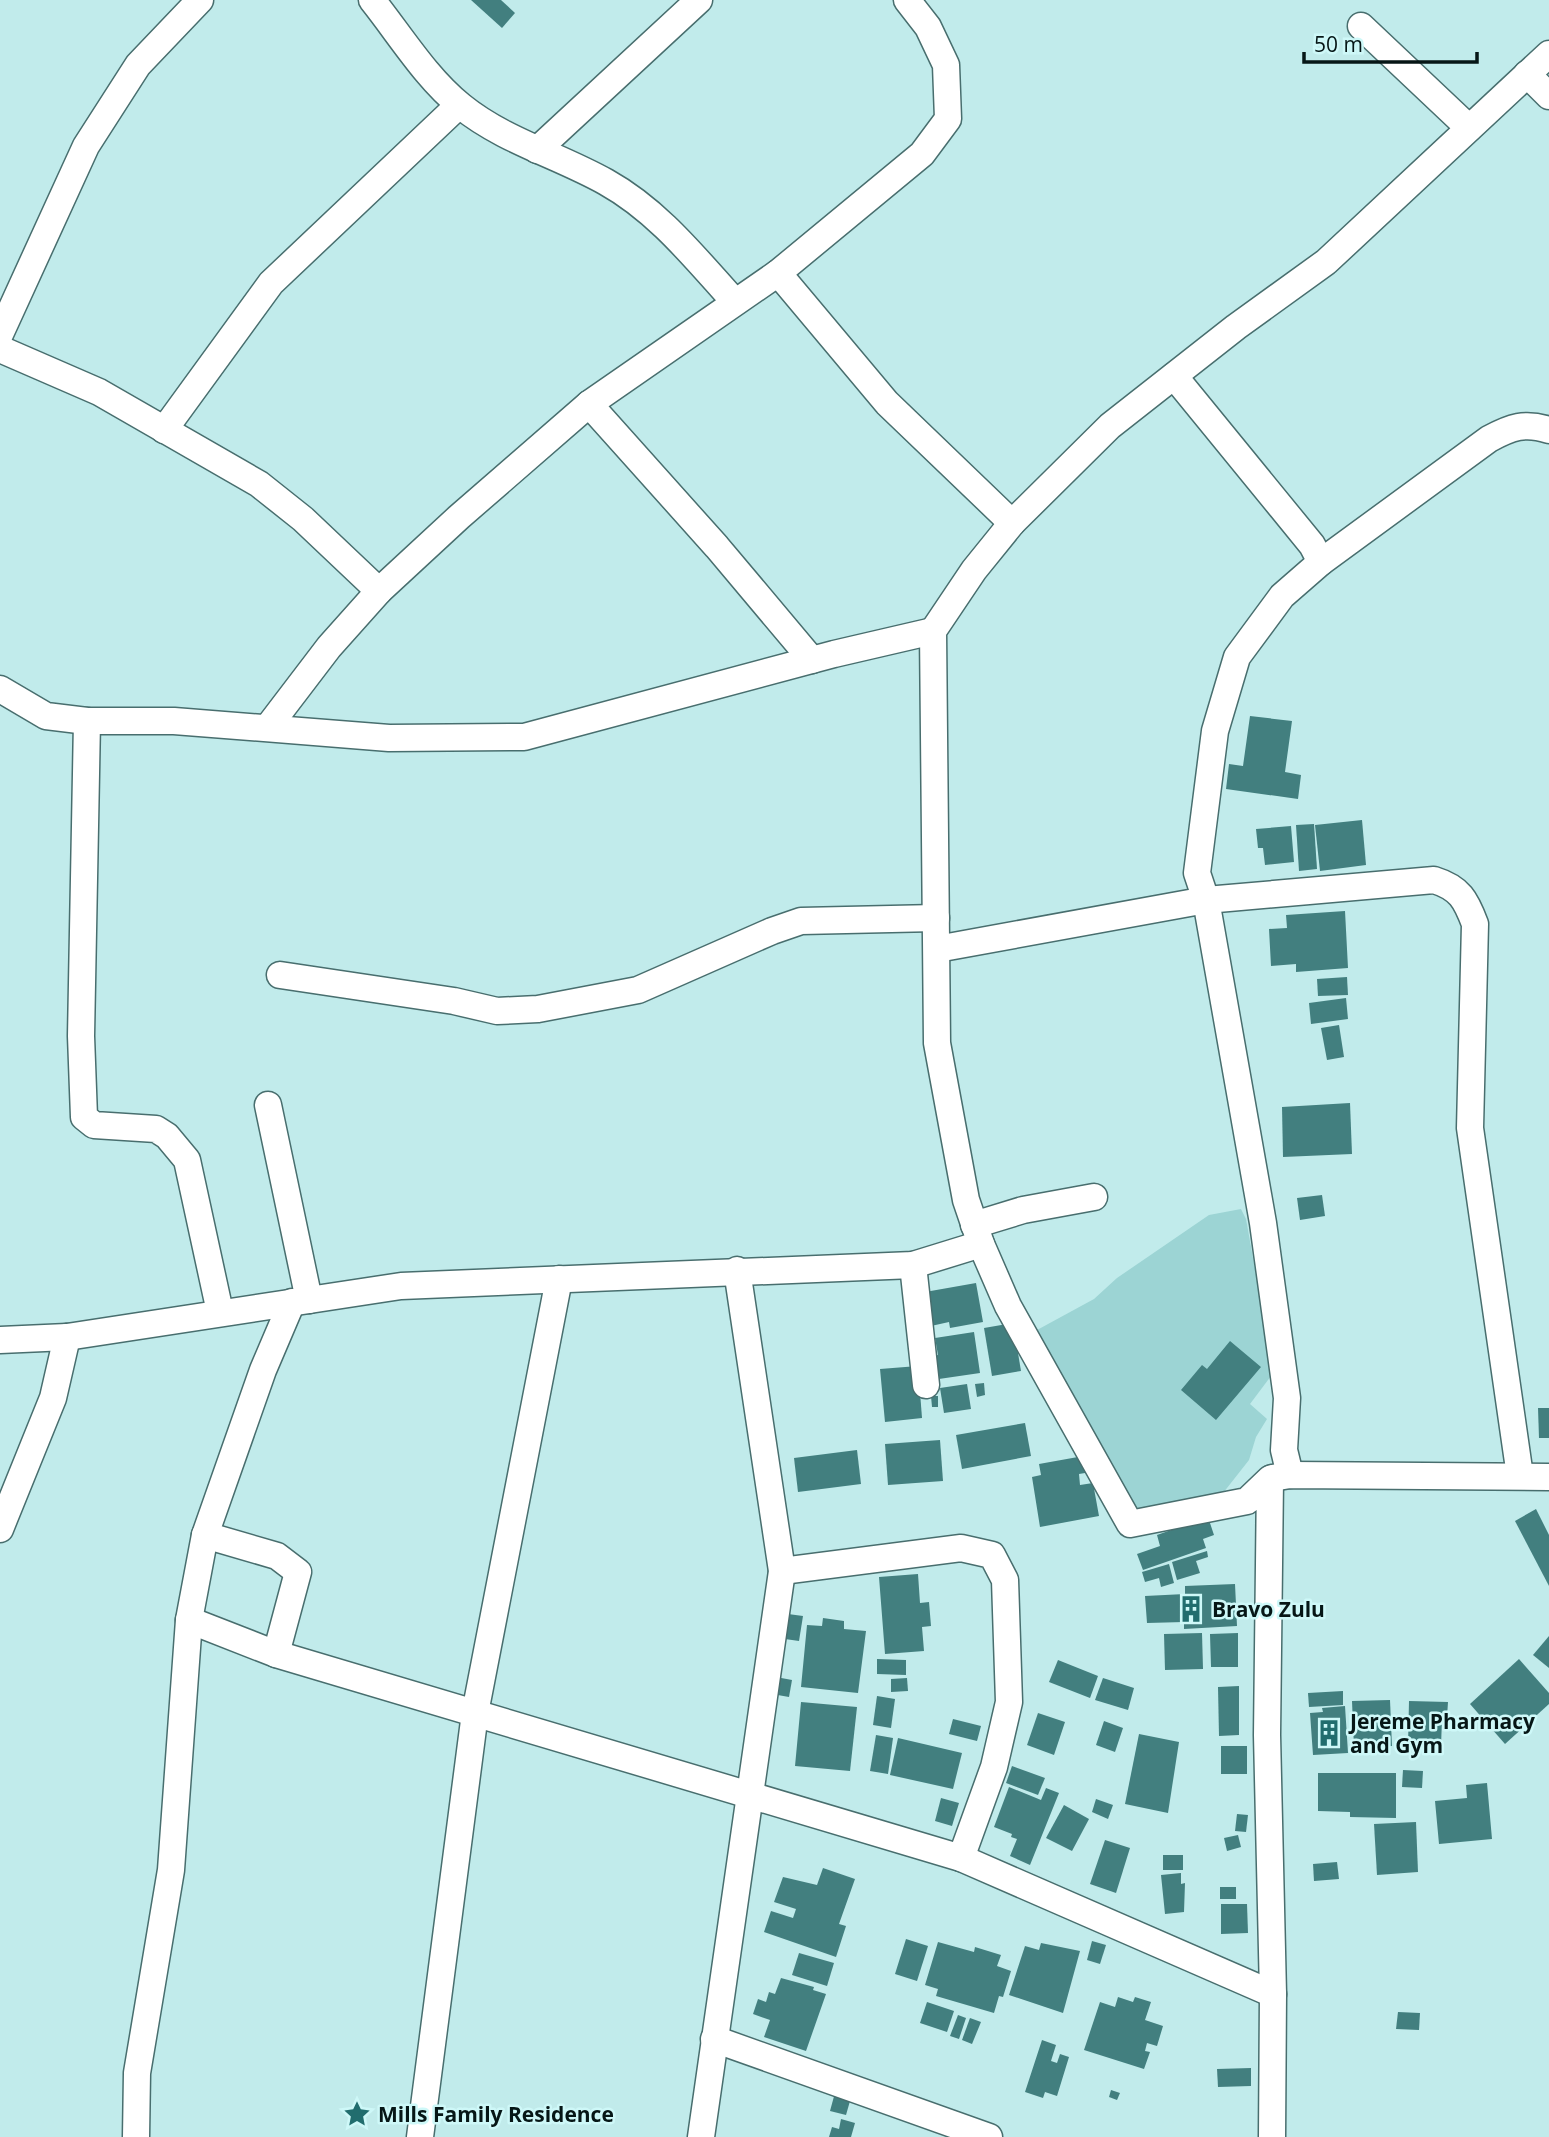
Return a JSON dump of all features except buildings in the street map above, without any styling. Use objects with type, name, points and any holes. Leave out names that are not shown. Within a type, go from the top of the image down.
[{"type":"street","points":[[0,334],[86,146],[138,65],[200,0]]},
{"type":"street","points":[[372,0],[459,105],[497,131],[606,182],[637,202],[669,230],[734,301]]},
{"type":"street","points":[[537,150],[699,0]]},
{"type":"street","points":[[268,727],[329,647],[379,591],[589,404],[778,273],[922,154],[948,119],[946,65],[928,27],[907,0]]},
{"type":"street","points":[[1362,26],[1469,128]]},
{"type":"street","points":[[1549,54],[1326,262],[1110,426],[1012,523],[974,570],[933,631],[937,1042],[966,1200],[977,1235],[1039,1365],[1130,1524],[1247,1501],[1280,1477],[1549,1477]]},
{"type":"street","points":[[1527,74],[1549,96]]},
{"type":"street","points":[[164,430],[271,283],[459,105]]},
{"type":"street","points":[[778,273],[887,403],[1012,523]]},
{"type":"street","points":[[0,349],[99,392],[259,484],[303,519],[379,591]]},
{"type":"street","points":[[1174,376],[1312,545],[1321,562]]},
{"type":"street","points":[[589,404],[717,547],[812,660]]},
{"type":"street","points":[[1272,2137],[1273,1994],[1267,1735],[1280,1477],[1287,1398],[1263,1223],[1206,900],[1197,873],[1215,731],[1237,657],[1282,596],[1321,562],[1489,439],[1513,426],[1533,425],[1549,430]]},
{"type":"street","points":[[0,689],[46,716],[87,721],[174,721],[389,738],[524,737],[812,660],[933,631]]},
{"type":"street","points":[[87,721],[80,1036],[84,1117],[94,1125],[156,1129],[167,1136],[187,1160],[220,1312]]},
{"type":"street","points":[[937,949],[1206,900],[1434,880],[1452,886],[1465,898],[1475,924],[1470,1128],[1520,1476]]},
{"type":"street","points":[[281,975],[454,1001],[497,1011],[538,1009],[638,990],[801,921],[936,918]]},
{"type":"street","points":[[136,2137],[137,2073],[171,1870],[189,1620],[205,1535],[262,1370],[301,1301],[268,1105]]},
{"type":"street","points":[[0,1340],[68,1337],[401,1286],[737,1270],[913,1265],[1023,1210],[1094,1197]]},
{"type":"street","points":[[913,1265],[926,1385]]},
{"type":"street","points":[[701,2137],[782,1571],[737,1270]]},
{"type":"street","points":[[420,2137],[475,1713],[559,1279]]},
{"type":"street","points":[[0,1529],[53,1398],[68,1337]]},
{"type":"street","points":[[205,1535],[277,1556],[298,1572],[276,1654]]},
{"type":"street","points":[[782,1571],[961,1548],[992,1555],[1005,1580],[1009,1702],[994,1767],[961,1858]]},
{"type":"street","points":[[189,1620],[276,1654],[961,1858],[1273,1994]]},
{"type":"street","points":[[714,2039],[989,2137]]},
{"type":"shaded area","points":[[1241,1209],[1246,1219],[1271,1358],[1271,1376],[1250,1404],[1267,1419],[1256,1437],[1249,1460],[1216,1502],[1131,1517],[1044,1362],[1037,1330],[1094,1299],[1117,1278],[1209,1215]]},
{"type":"place","name":"Bravo Zulu","points":[[1191,1609]]},
{"type":"place","name":"Jereme Pharmacy and Gym","points":[[1329,1733]]},
{"type":"place","name":"Mills Family Residence","points":[[357,2114]]}]
